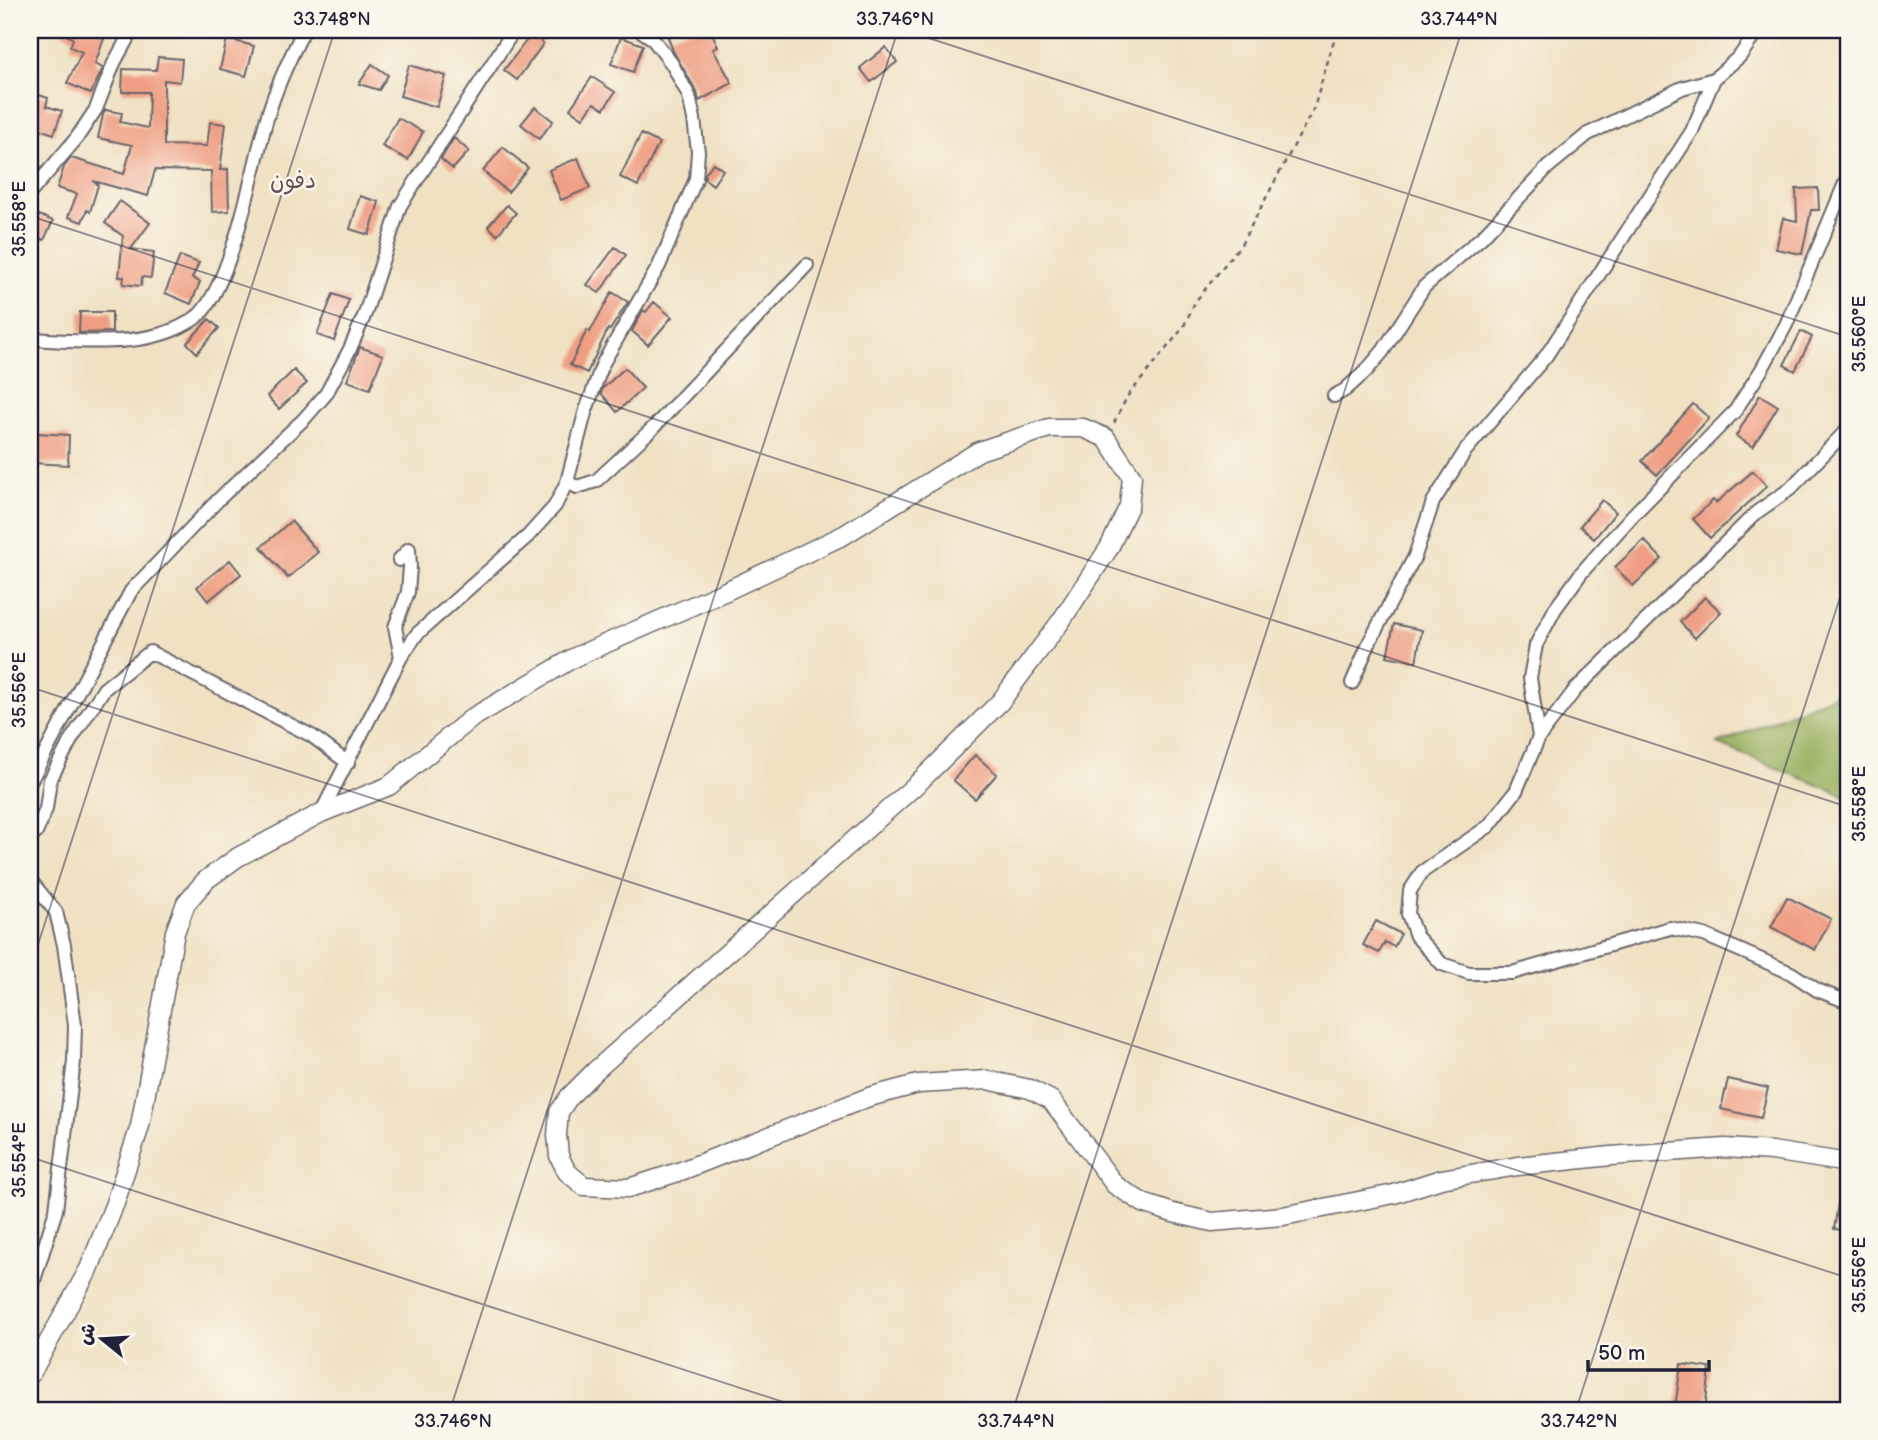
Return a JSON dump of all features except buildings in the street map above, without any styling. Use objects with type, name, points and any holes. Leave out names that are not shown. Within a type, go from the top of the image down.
[{"type":"street","points":[[30,193],[76,139],[96,109],[114,63],[132,30]]},
{"type":"street","points":[[30,339],[140,339],[173,330],[200,314],[219,285],[277,87],[304,30]]},
{"type":"street","points":[[30,782],[131,591],[219,499],[304,419],[326,394],[365,314],[400,206],[514,30]]},
{"type":"street","points":[[321,813],[401,657],[417,634],[528,536],[555,506],[567,482],[585,413],[603,363],[659,266],[696,179],[698,152],[689,96],[672,64],[652,38],[640,30]]},
{"type":"street","points":[[1352,683],[1370,640],[1415,556],[1433,502],[1466,450],[1545,356],[1692,131],[1714,79],[1740,56],[1759,30]]},
{"type":"street","points":[[1334,396],[1366,371],[1383,351],[1424,287],[1482,237],[1548,167],[1588,134],[1682,88],[1714,79]]},
{"type":"street","points":[[1539,737],[1530,678],[1536,645],[1555,609],[1632,516],[1735,411],[1786,325],[1848,176]]},
{"type":"street","points":[[567,482],[577,487],[596,481],[653,429],[807,265]]},
{"type":"street","points":[[30,1376],[89,1269],[119,1190],[140,1126],[175,932],[186,903],[206,880],[238,857],[321,813],[389,786],[472,718],[575,657],[844,535],[979,451],[1049,428],[1083,428],[1106,438],[1132,477],[1129,506],[1109,548],[1061,621],[1000,702],[918,783],[569,1097],[559,1112],[556,1135],[559,1156],[567,1172],[584,1186],[629,1188],[681,1171],[869,1097],[918,1084],[987,1080],[1030,1089],[1051,1100],[1115,1185],[1143,1203],[1212,1222],[1283,1216],[1394,1194],[1441,1178],[1611,1156],[1725,1148],[1772,1151],[1848,1163]]},
{"type":"street","points":[[1848,429],[1790,489],[1757,512],[1575,690],[1539,737],[1516,791],[1489,826],[1422,872],[1410,891],[1408,914],[1416,936],[1442,964],[1469,972],[1512,973],[1670,928],[1704,935],[1791,972],[1817,990],[1848,1002]]},
{"type":"street","points":[[398,560],[409,549],[411,567],[408,592],[395,627],[401,657]]},
{"type":"street","points":[[30,836],[36,833],[46,808],[50,780],[72,738],[104,689],[150,652],[312,736],[348,763]]},
{"type":"street","points":[[30,880],[56,912],[64,945],[75,1025],[74,1061],[56,1210],[30,1293]]},
{"type":"path","points":[[1106,438],[1127,397],[1175,338],[1195,302],[1242,243],[1314,108],[1337,30]]},
{"type":"green space","points":[[1848,689],[1848,797],[1718,744]]},
{"type":"district","name":"دفون","points":[[293,180]]}]
